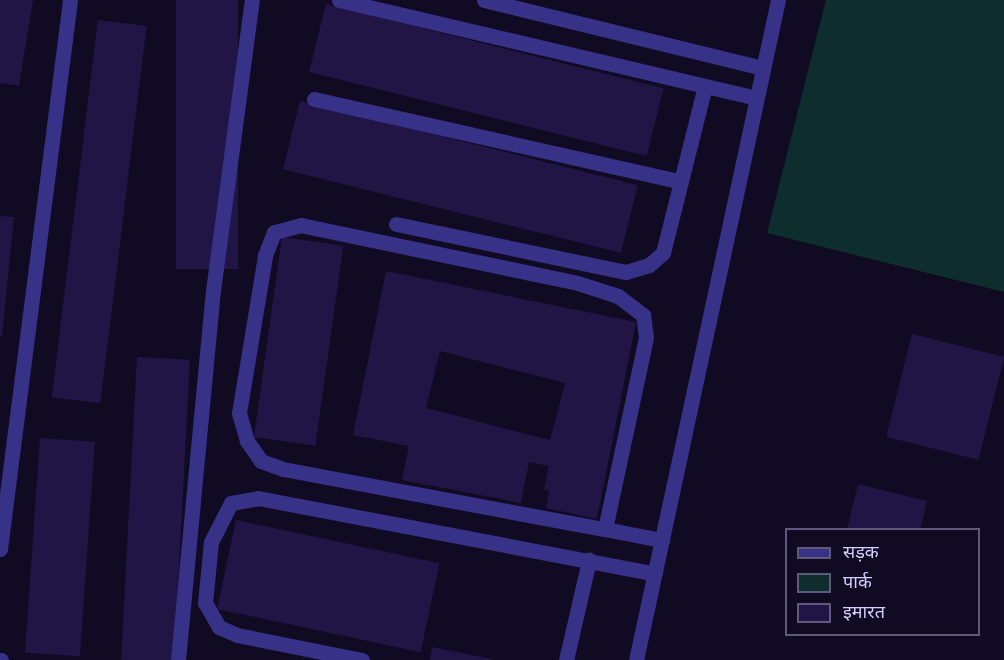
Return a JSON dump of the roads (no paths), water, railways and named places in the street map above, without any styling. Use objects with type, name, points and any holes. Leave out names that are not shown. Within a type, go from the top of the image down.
[{"type":"street","points":[[0,549],[70,0]]},
{"type":"street","points":[[178,660],[213,291],[252,0]]},
{"type":"street","points":[[339,0],[757,98]]},
{"type":"street","points":[[484,0],[764,68]]},
{"type":"street","points":[[636,660],[778,0]]},
{"type":"street","points":[[396,224],[626,272],[650,265],[663,253],[705,86]]},
{"type":"street","points":[[315,99],[681,182]]},
{"type":"street","points":[[605,530],[646,338],[643,315],[618,296],[578,283],[301,225],[274,232],[264,256],[239,413],[247,441],[261,461],[283,469],[605,530],[662,540]]},
{"type":"street","points":[[362,660],[237,635],[219,627],[205,603],[211,542],[231,503],[258,498],[655,574]]},
{"type":"street","points":[[566,660],[589,560]]}]
